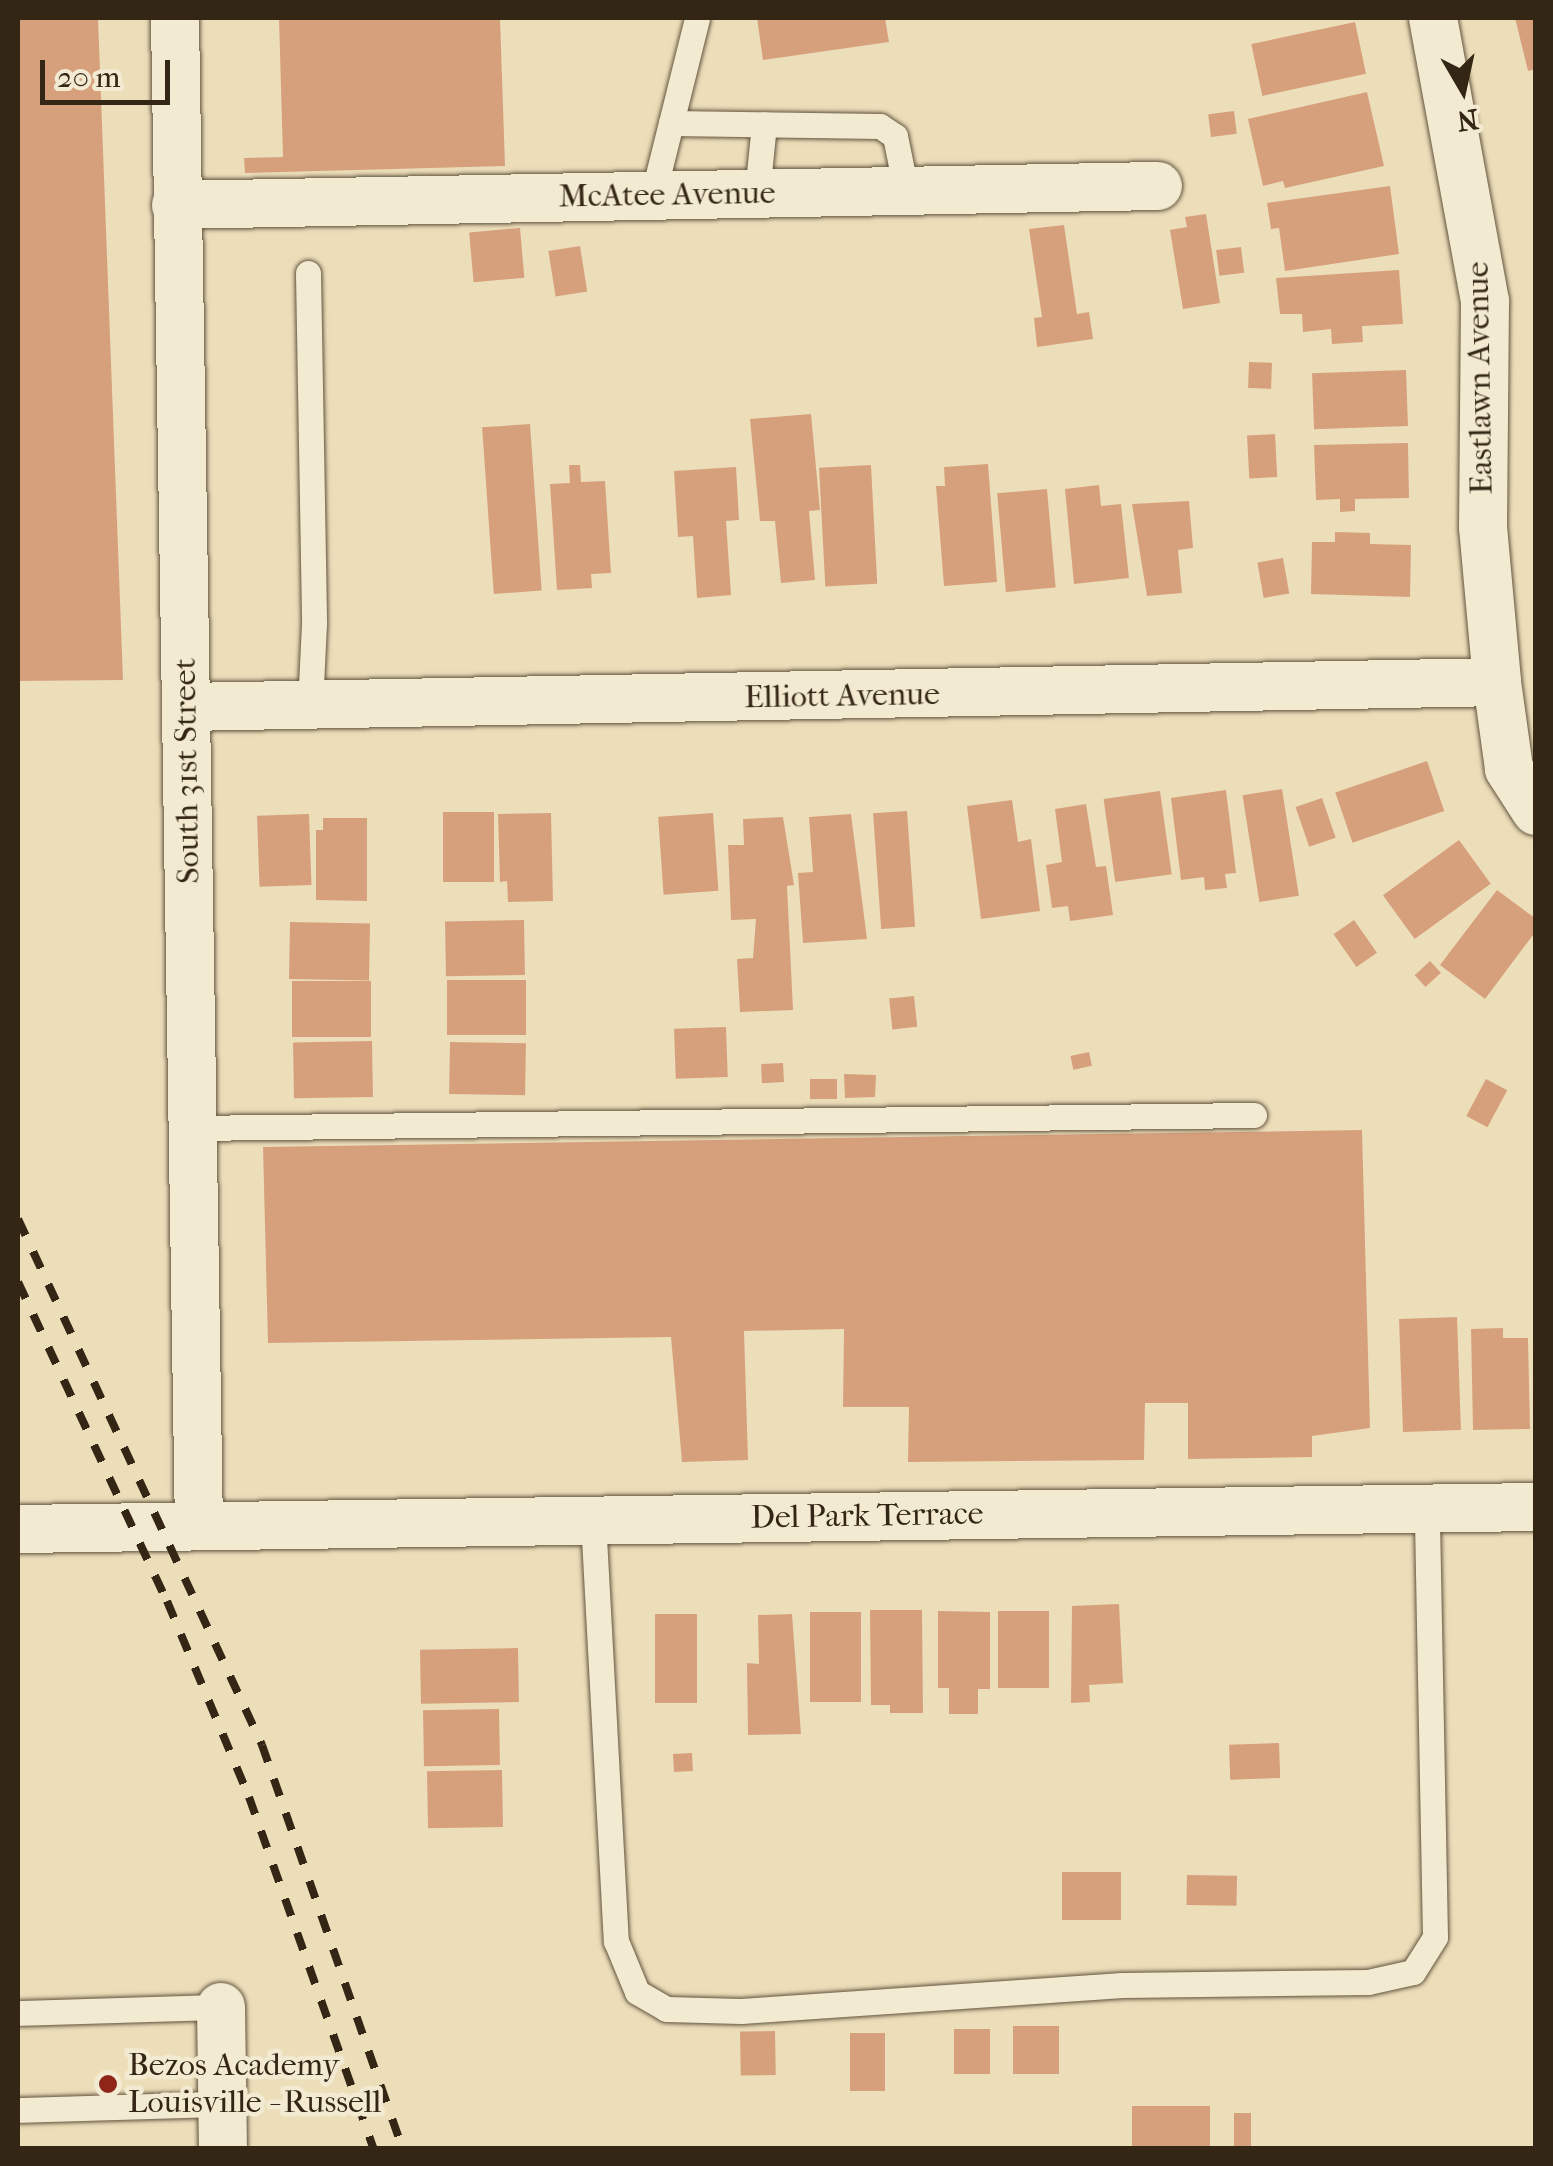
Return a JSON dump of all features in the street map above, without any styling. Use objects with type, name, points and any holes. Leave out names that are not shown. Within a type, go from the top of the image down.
[{"type":"street","name":"South 31st Street","points":[[175,18],[199,1525]]},
{"type":"street","name":"Eastlawn Avenue","points":[[1433,18],[1485,301],[1483,526],[1497,682],[1509,769],[1536,810]]},
{"type":"street","name":"McAtee Avenue","points":[[176,205],[1158,186]]},
{"type":"street","name":"Elliott Avenue","points":[[186,707],[1497,682]]},
{"type":"street","name":"Del Park Terrace","points":[[18,1528],[1536,1506]]},
{"type":"street","points":[[220,2007],[223,2126]]},
{"type":"lane","points":[[652,195],[697,18]]},
{"type":"lane","points":[[671,123],[880,126],[896,136],[906,190]]},
{"type":"lane","points":[[758,193],[764,124]]},
{"type":"lane","points":[[308,272],[314,624],[310,706]]},
{"type":"lane","points":[[190,1128],[1254,1115]]},
{"type":"lane","points":[[593,1519],[616,1941],[638,1992],[666,2009],[741,2012],[1122,1985],[1368,1982],[1413,1972],[1435,1937],[1427,1508]]},
{"type":"lane","points":[[18,2013],[220,2007]]},
{"type":"lane","points":[[18,2110],[223,2126]]},
{"type":"building","points":[[18,18],[98,18],[123,680],[18,681]]},
{"type":"building","points":[[279,18],[500,18],[505,166],[245,173],[244,158],[283,157]]},
{"type":"building","points":[[757,18],[885,18],[889,42],[763,60]]},
{"type":"building","points":[[1515,18],[1536,18],[1536,69],[1528,71]]},
{"type":"building","points":[[1355,22],[1366,74],[1262,96],[1251,44]]},
{"type":"building","points":[[1367,92],[1384,166],[1285,188],[1283,181],[1263,186],[1248,119]]},
{"type":"building","points":[[1234,111],[1237,134],[1211,137],[1208,114]]},
{"type":"building","points":[[1390,186],[1399,254],[1285,271],[1279,228],[1271,229],[1267,203]]},
{"type":"building","points":[[1206,214],[1220,303],[1183,309],[1170,230],[1187,227],[1185,217]]},
{"type":"building","points":[[1064,225],[1077,314],[1089,312],[1093,339],[1037,347],[1034,318],[1042,317],[1029,229]]},
{"type":"building","points":[[520,228],[524,278],[474,282],[469,232]]},
{"type":"building","points":[[580,246],[587,291],[556,296],[548,251]]},
{"type":"building","points":[[1241,247],[1244,273],[1219,276],[1216,250]]},
{"type":"building","points":[[1399,270],[1403,324],[1362,326],[1363,342],[1332,344],[1331,329],[1303,332],[1302,314],[1280,314],[1276,278]]},
{"type":"building","points":[[1249,362],[1272,363],[1271,389],[1248,388]]},
{"type":"building","points":[[1406,370],[1408,426],[1314,429],[1312,373]]},
{"type":"building","points":[[811,414],[820,510],[809,511],[815,580],[781,583],[775,521],[760,521],[750,419]]},
{"type":"building","points":[[530,424],[542,591],[494,594],[482,427]]},
{"type":"building","points":[[1275,434],[1277,477],[1249,478],[1247,435]]},
{"type":"building","points":[[1408,443],[1409,498],[1355,499],[1355,511],[1340,512],[1340,499],[1316,500],[1314,445]]},
{"type":"building","points":[[988,464],[997,582],[944,586],[936,486],[945,486],[944,467]]},
{"type":"building","points":[[569,465],[580,465],[581,482],[605,481],[611,573],[591,574],[592,588],[557,590],[550,484],[570,483]]},
{"type":"building","points":[[871,465],[877,584],[825,587],[819,468]]},
{"type":"building","points":[[736,467],[739,520],[726,521],[731,595],[697,598],[693,536],[678,537],[674,471]]},
{"type":"building","points":[[1099,485],[1101,506],[1121,504],[1129,578],[1074,584],[1065,489]]},
{"type":"building","points":[[1047,489],[1056,588],[1006,592],[997,493]]},
{"type":"building","points":[[1189,501],[1193,548],[1178,550],[1182,593],[1147,596],[1132,504]]},
{"type":"building","points":[[1335,532],[1370,533],[1370,544],[1411,545],[1410,597],[1311,594],[1312,542],[1335,542]]},
{"type":"building","points":[[1283,558],[1289,593],[1264,598],[1257,563]]},
{"type":"building","points":[[1427,761],[1444,811],[1353,843],[1335,793]]},
{"type":"building","points":[[1282,789],[1299,896],[1259,902],[1242,795]]},
{"type":"building","points":[[1226,790],[1236,873],[1225,874],[1227,888],[1205,890],[1204,877],[1181,880],[1171,798]]},
{"type":"building","points":[[1160,791],[1172,874],[1115,882],[1104,799]]},
{"type":"building","points":[[1322,798],[1336,838],[1309,847],[1296,807]]},
{"type":"building","points":[[1012,800],[1018,842],[1031,839],[1040,911],[981,919],[967,806]]},
{"type":"building","points":[[1086,804],[1096,867],[1106,866],[1113,915],[1070,921],[1068,906],[1052,908],[1046,865],[1062,862],[1055,809]]},
{"type":"building","points":[[907,811],[915,927],[881,929],[873,813]]},
{"type":"building","points":[[443,812],[494,812],[494,882],[443,882]]},
{"type":"building","points":[[551,813],[553,901],[508,902],[507,881],[500,882],[498,814]]},
{"type":"building","points":[[713,813],[718,891],[664,895],[658,817]]},
{"type":"building","points":[[309,814],[311,885],[260,887],[257,816]]},
{"type":"building","points":[[851,814],[867,939],[803,943],[798,873],[813,872],[809,817]]},
{"type":"building","points":[[783,817],[794,885],[787,886],[793,1010],[740,1012],[737,959],[753,958],[756,919],[731,920],[728,845],[744,845],[743,819]]},
{"type":"building","points":[[323,818],[367,818],[367,901],[316,900],[316,830],[323,830]]},
{"type":"building","points":[[1459,840],[1491,884],[1415,939],[1383,895]]},
{"type":"building","points":[[1497,890],[1536,919],[1536,931],[1485,999],[1440,965]]},
{"type":"building","points":[[524,920],[525,975],[446,976],[445,921]]},
{"type":"building","points":[[1354,920],[1377,953],[1356,967],[1334,934]]},
{"type":"building","points":[[290,922],[370,923],[369,980],[289,979]]},
{"type":"building","points":[[1430,961],[1441,973],[1426,987],[1415,975]]},
{"type":"building","points":[[447,980],[526,980],[526,1035],[447,1035]]},
{"type":"building","points":[[292,981],[371,981],[371,1037],[292,1037]]},
{"type":"building","points":[[914,996],[917,1027],[892,1029],[889,999]]},
{"type":"building","points":[[726,1027],[728,1077],[676,1079],[674,1029]]},
{"type":"building","points":[[372,1041],[373,1097],[294,1098],[293,1042]]},
{"type":"building","points":[[450,1042],[526,1043],[525,1095],[449,1094]]},
{"type":"building","points":[[1089,1052],[1092,1066],[1073,1070],[1070,1056]]},
{"type":"building","points":[[783,1063],[784,1082],[762,1083],[761,1064]]},
{"type":"building","points":[[844,1074],[876,1075],[875,1097],[845,1098]]},
{"type":"building","points":[[810,1079],[837,1079],[837,1099],[810,1099]]},
{"type":"building","points":[[1486,1079],[1507,1090],[1487,1127],[1466,1116]]},
{"type":"building","points":[[1362,1130],[1370,1428],[1312,1436],[1312,1457],[1188,1459],[1188,1403],[1145,1403],[1144,1460],[908,1462],[909,1407],[843,1407],[844,1329],[744,1331],[748,1460],[682,1462],[671,1337],[268,1343],[263,1147]]},
{"type":"building","points":[[1457,1317],[1461,1430],[1403,1432],[1399,1319]]},
{"type":"building","points":[[1503,1328],[1503,1338],[1528,1338],[1530,1429],[1473,1430],[1471,1329]]},
{"type":"building","points":[[1119,1604],[1123,1683],[1089,1685],[1090,1702],[1071,1703],[1072,1606]]},
{"type":"building","points":[[870,1610],[922,1610],[923,1713],[890,1713],[890,1705],[871,1705]]},
{"type":"building","points":[[938,1611],[990,1612],[990,1689],[978,1689],[978,1714],[949,1714],[949,1688],[938,1688]]},
{"type":"building","points":[[998,1611],[1049,1611],[1049,1688],[998,1688]]},
{"type":"building","points":[[810,1612],[861,1612],[861,1702],[810,1702]]},
{"type":"building","points":[[655,1614],[697,1614],[697,1703],[655,1703]]},
{"type":"building","points":[[792,1614],[801,1734],[748,1735],[747,1663],[759,1664],[758,1615]]},
{"type":"building","points":[[518,1648],[519,1702],[421,1704],[420,1650]]},
{"type":"building","points":[[499,1709],[500,1765],[424,1766],[423,1710]]},
{"type":"building","points":[[1279,1743],[1280,1778],[1230,1780],[1229,1745]]},
{"type":"building","points":[[692,1753],[693,1771],[674,1772],[673,1754]]},
{"type":"building","points":[[502,1770],[503,1827],[428,1828],[427,1771]]},
{"type":"building","points":[[1062,1872],[1121,1872],[1121,1920],[1062,1920]]},
{"type":"building","points":[[1187,1875],[1237,1876],[1236,1906],[1186,1905]]},
{"type":"building","points":[[1013,2026],[1059,2026],[1059,2074],[1013,2074]]},
{"type":"building","points":[[954,2029],[990,2029],[990,2074],[954,2074]]},
{"type":"building","points":[[775,2031],[776,2075],[741,2076],[740,2032]]},
{"type":"building","points":[[850,2033],[885,2033],[885,2091],[850,2091]]},
{"type":"building","points":[[1132,2106],[1210,2106],[1210,2148],[1132,2148]]},
{"type":"building","points":[[1234,2113],[1251,2113],[1251,2148],[1234,2148]]},
{"type":"railway","points":[[18,1219],[262,1745],[402,2148]]},
{"type":"railway","points":[[18,1282],[167,1601],[249,1797],[373,2148]]},
{"type":"place","name":"Bezos Academy Louisville - Russell","points":[[108,2084]]}]
